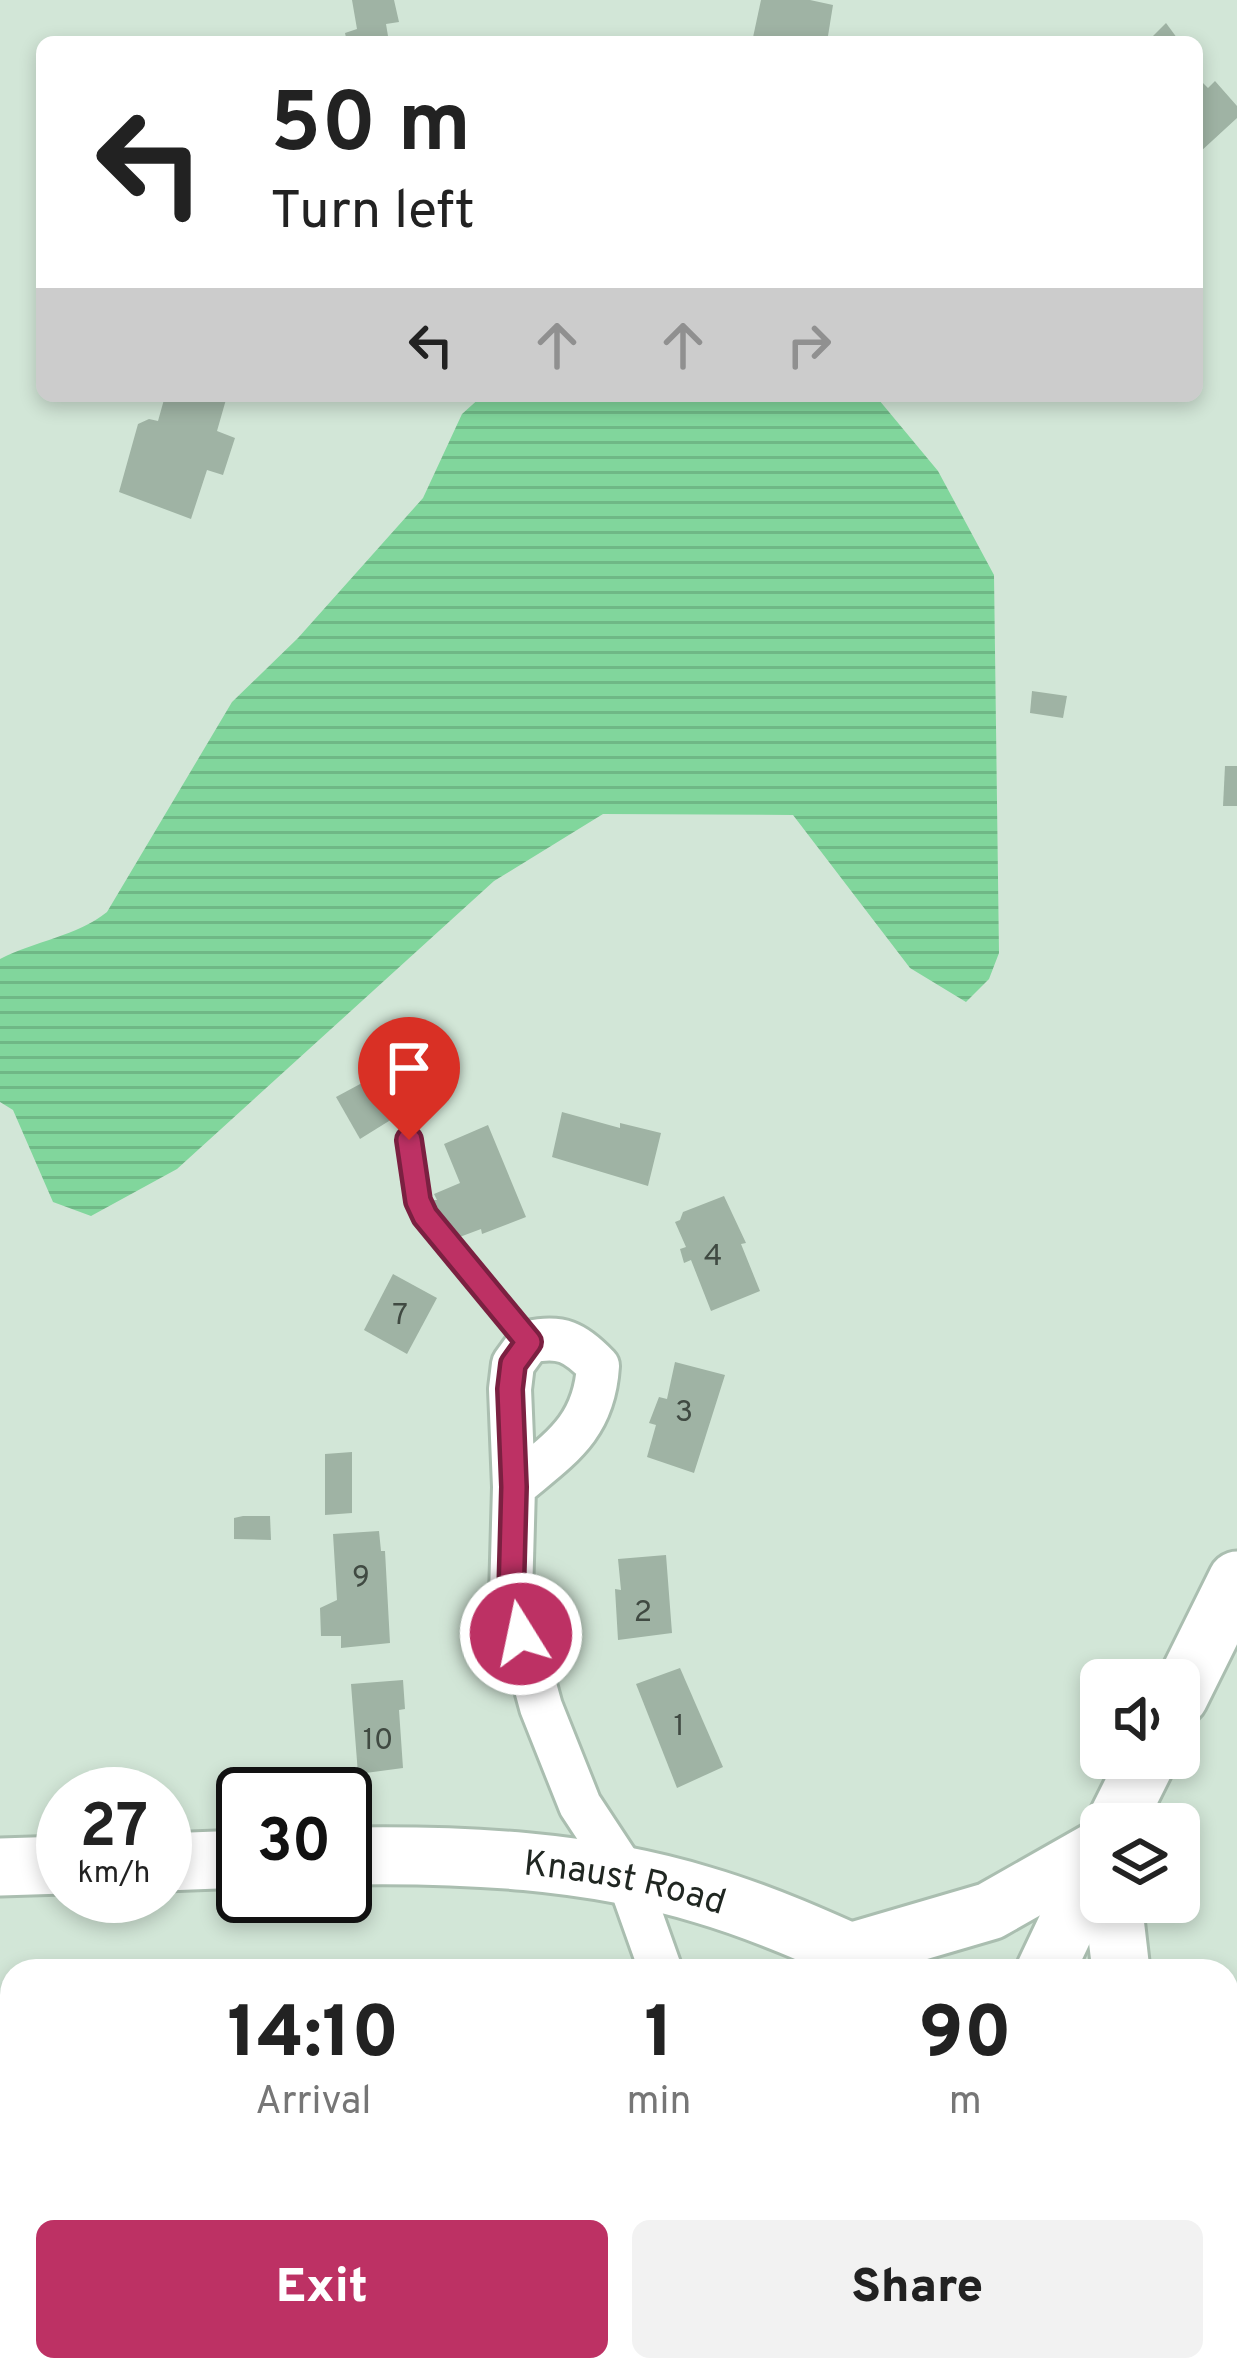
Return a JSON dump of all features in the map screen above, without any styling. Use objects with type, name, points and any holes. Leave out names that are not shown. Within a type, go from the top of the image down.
[{"type":"main road","points":[[1198,1659],[1237,1580]]},
{"type":"main road","name":"Knaust Road","points":[[372,1856],[473,1858],[628,1877],[746,1909],[864,1959]]},
{"type":"main road","points":[[878,1959],[990,1911],[1080,1862]]},
{"type":"main road","points":[[0,1867],[36,1866]]},
{"type":"main road","points":[[1051,1959],[1080,1895]]},
{"type":"main road","points":[[1115,1923],[1120,1959]]},
{"type":"street","points":[[514,1487],[581,1426],[596,1399],[598,1366],[578,1346],[556,1336],[529,1342],[513,1364],[511,1598],[541,1707],[580,1805],[628,1877],[657,1959]]},
{"type":"lane","points":[[409,1140],[418,1201],[425,1216],[529,1342]]},
{"type":"shaded area","points":[[475,402],[881,402],[938,471],[994,575],[999,953],[989,979],[966,1002],[910,968],[793,815],[603,814],[494,881],[177,1169],[91,1216],[53,1202],[13,1110],[0,1102],[0,959],[83,927],[107,912],[232,702],[298,638],[423,498],[462,414]]},
{"type":"building","points":[[352,0],[394,0],[399,22],[386,24],[388,36],[346,36],[357,29]]},
{"type":"building","points":[[761,0],[833,5],[828,36],[753,36]]},
{"type":"building","points":[[1166,23],[1176,36],[1153,36]]},
{"type":"building","points":[[1215,81],[1237,106],[1237,118],[1203,149],[1203,83],[1208,88]]},
{"type":"building","points":[[163,402],[225,402],[217,431],[235,438],[223,475],[207,470],[191,519],[119,492],[138,424],[158,421]]},
{"type":"building","points":[[1032,691],[1067,696],[1063,718],[1030,713]]},
{"type":"building","points":[[1225,766],[1237,766],[1237,806],[1223,806]]},
{"type":"building","points":[[375,1076],[397,1116],[360,1139],[336,1097]]},
{"type":"building","points":[[562,1112],[620,1128],[620,1123],[661,1133],[648,1186],[552,1157]]},
{"type":"building","points":[[488,1125],[526,1217],[449,1241],[434,1194],[460,1183],[444,1144]]},
{"type":"building","points":[[724,1196],[746,1243],[741,1244],[760,1291],[711,1311],[691,1260],[684,1263],[680,1249],[686,1247],[675,1222],[683,1212]]},
{"type":"building","points":[[393,1274],[437,1298],[407,1354],[364,1330]]},
{"type":"building","points":[[675,1362],[725,1375],[694,1473],[647,1457],[656,1425],[649,1423],[659,1397],[667,1399]]},
{"type":"building","points":[[352,1452],[352,1513],[325,1515],[325,1454]]},
{"type":"building","points":[[270,1516],[271,1540],[234,1539],[234,1518]]},
{"type":"building","points":[[379,1531],[381,1551],[385,1551],[390,1643],[341,1648],[341,1636],[321,1636],[320,1608],[337,1600],[333,1534]]},
{"type":"building","points":[[666,1555],[672,1633],[618,1640],[618,1559]]},
{"type":"building","points":[[680,1668],[723,1767],[677,1788],[636,1684]]},
{"type":"building","points":[[403,1680],[405,1709],[399,1710],[403,1768],[372,1772],[372,1767],[357,1767],[351,1684]]},
{"type":"route","points":[[409,1140],[418,1201],[425,1216],[529,1342],[513,1364],[510,1389],[511,1598],[521,1634]]}]
